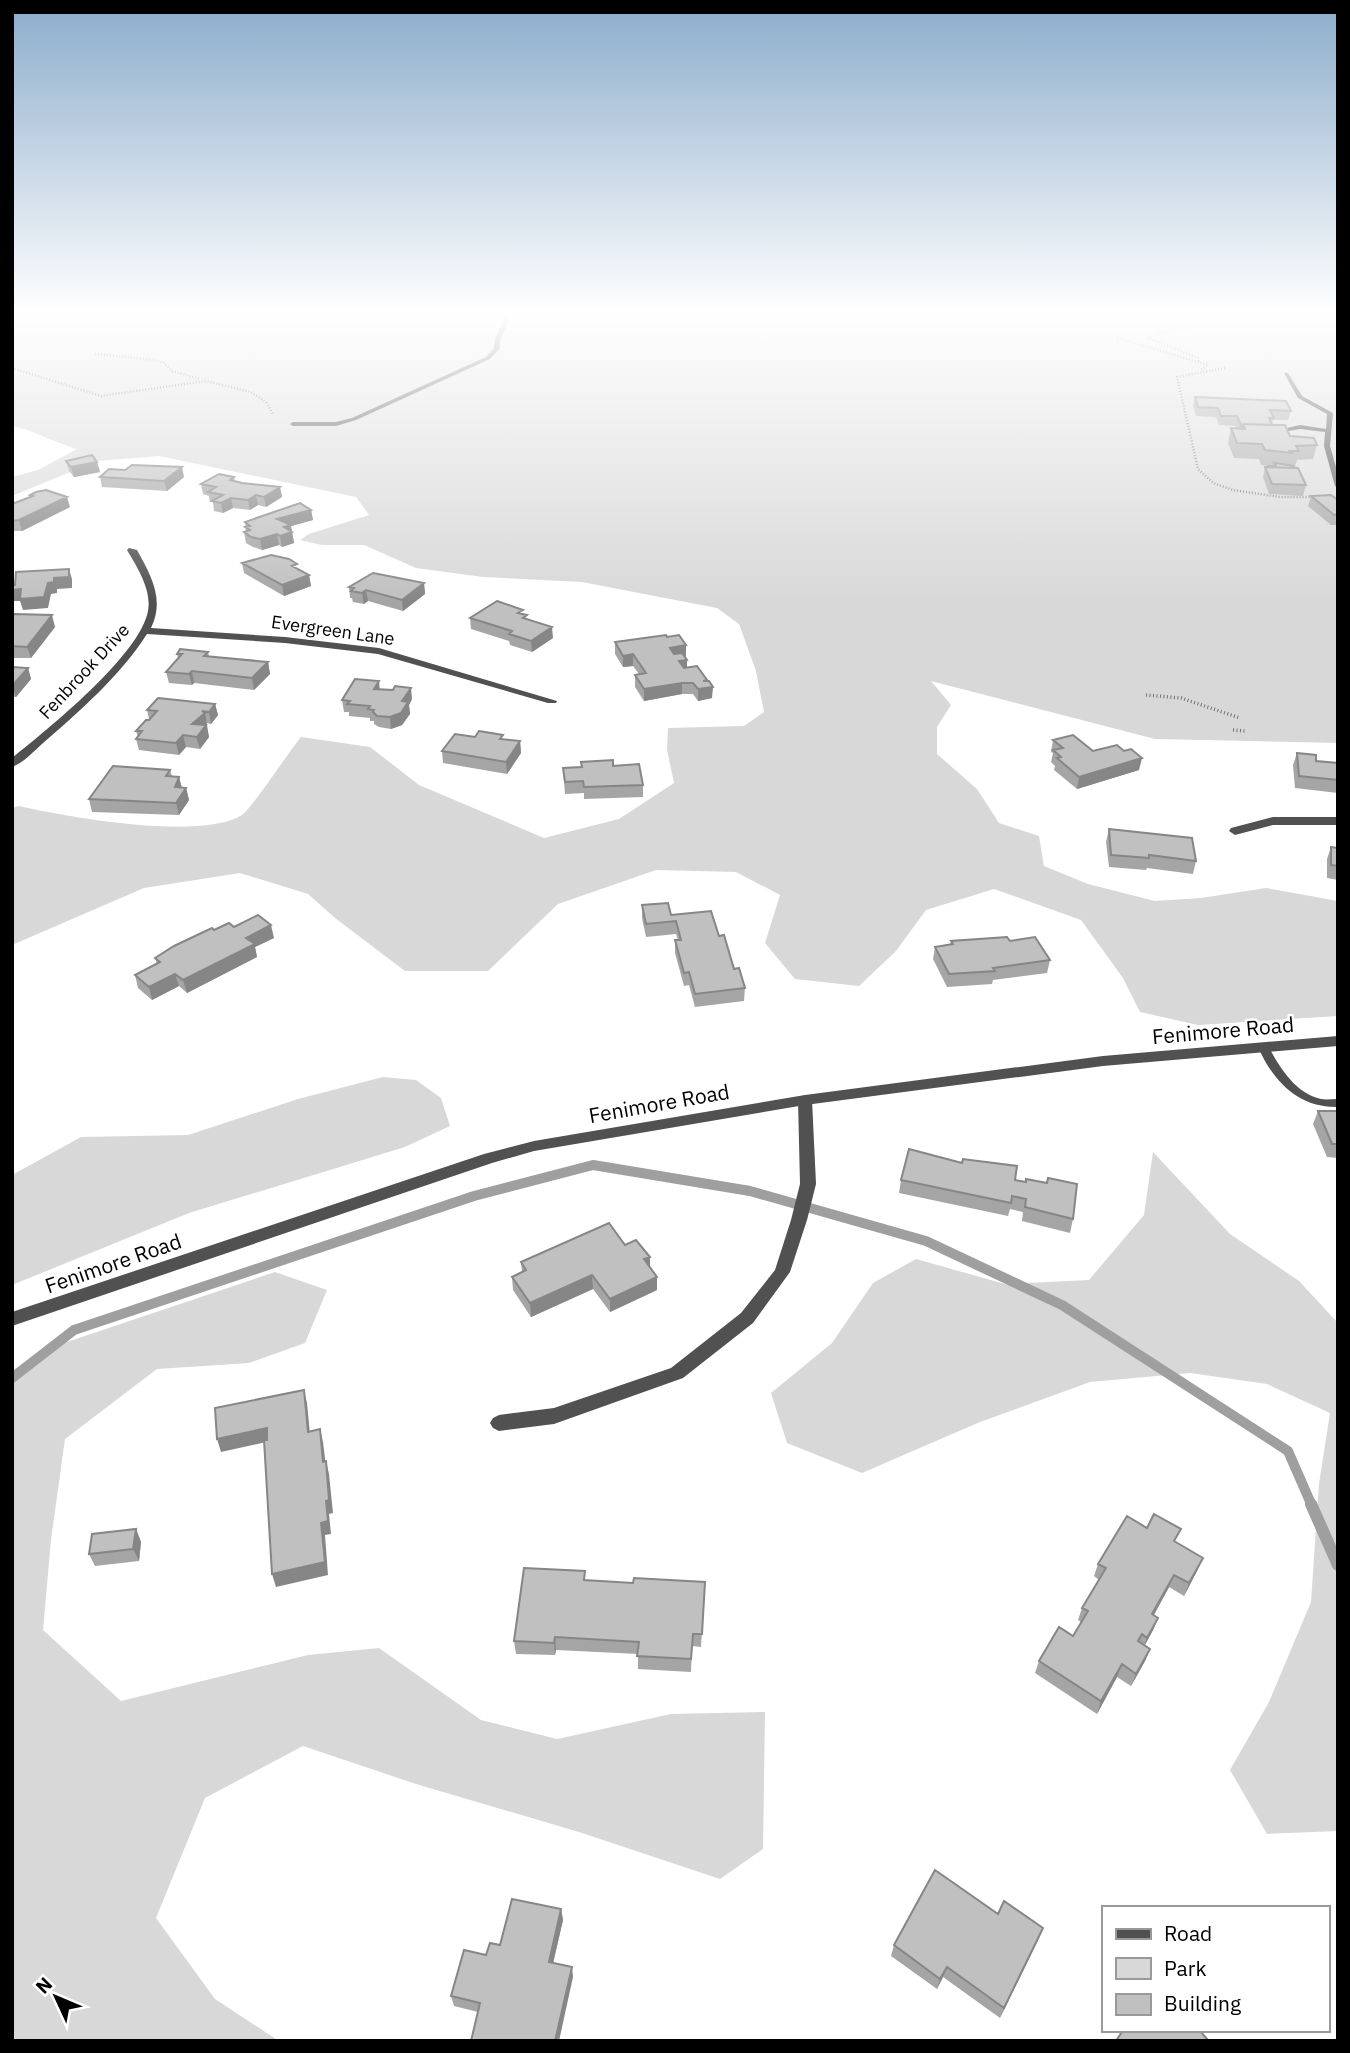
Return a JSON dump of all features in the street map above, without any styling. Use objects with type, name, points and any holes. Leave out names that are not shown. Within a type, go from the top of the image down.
[{"type":"street","name":"Fenbrook Drive","points":[[12,764],[58,727],[130,651],[145,631],[153,612],[148,578],[132,550]]},
{"type":"street","name":"Evergreen Lane","points":[[145,631],[285,640],[379,651],[552,701]]},
{"type":"street","points":[[1235,831],[1273,821],[1338,821]]},
{"type":"street","name":"Fenimore Road","points":[[12,1319],[489,1158],[534,1146],[805,1100],[1103,1061],[1338,1041]]},
{"type":"street","points":[[499,1423],[554,1416],[677,1373],[747,1318],[782,1272],[799,1220],[808,1184],[805,1100]]},
{"type":"lane","points":[[293,424],[336,424],[374,410]]},
{"type":"lane","points":[[1325,410],[1331,413],[1325,453],[1338,486]]},
{"type":"lane","points":[[1286,438],[1279,436],[1280,431],[1288,428],[1329,430]]},
{"type":"lane","points":[[1263,1047],[1268,1059],[1300,1094],[1320,1102],[1338,1103]]},
{"type":"path","points":[[270,410],[272,414]]},
{"type":"path","points":[[1185,410],[1198,468],[1213,483],[1233,490],[1280,497],[1326,497]]},
{"type":"path","points":[[1146,695],[1181,698],[1240,718]]},
{"type":"path","points":[[1233,730],[1245,731]]},
{"type":"green space","points":[[12,410],[1338,410],[1338,743],[1155,739],[931,681],[951,705],[937,727],[937,754],[977,789],[999,823],[1039,836],[1044,866],[1088,884],[1155,901],[1201,898],[1266,888],[1338,901],[1338,1016],[1198,1025],[1140,1012],[1123,978],[1081,920],[994,889],[926,910],[896,951],[859,986],[795,979],[765,943],[780,895],[736,872],[656,870],[558,904],[488,971],[405,971],[308,894],[240,873],[144,888],[12,945],[12,808],[19,806],[68,816],[133,824],[196,826],[222,823],[242,815],[247,810],[301,737],[370,747],[419,785],[544,838],[619,819],[674,783],[667,750],[668,728],[744,726],[764,712],[756,671],[739,624],[717,608],[582,582],[483,577],[416,568],[364,545],[322,545],[300,540],[309,534],[369,515],[356,497],[159,456],[97,461],[12,496],[12,477],[38,470],[77,449],[12,426]]},
{"type":"green space","points":[[383,1077],[416,1080],[441,1098],[450,1126],[405,1147],[189,1213],[12,1285],[12,1175],[81,1137],[188,1135],[298,1099]]},
{"type":"green space","points":[[1153,1152],[1230,1234],[1299,1281],[1338,1323],[1338,1831],[1267,1834],[1230,1770],[1269,1702],[1311,1602],[1319,1484],[1330,1413],[1267,1384],[1190,1373],[1090,1382],[980,1422],[862,1473],[787,1443],[771,1393],[832,1343],[873,1283],[916,1259],[1005,1284],[1089,1280],[1144,1215]]},
{"type":"green space","points":[[275,1272],[327,1290],[305,1343],[249,1363],[157,1369],[65,1439],[51,1540],[43,1630],[121,1701],[308,1655],[379,1648],[481,1720],[557,1739],[671,1714],[765,1712],[763,1849],[720,1879],[303,1746],[205,1798],[156,1918],[215,1999],[279,2041],[12,2041],[12,1371],[61,1344]]},
{"type":"building","points":[[1219,410],[1290,410],[1291,411],[1270,410],[1274,418],[1269,418],[1272,425],[1243,424],[1242,428],[1237,416],[1221,416]]},
{"type":"building","points":[[1243,424],[1285,425],[1290,436],[1314,438],[1317,445],[1296,446],[1299,451],[1290,451],[1292,453],[1265,450],[1262,444],[1237,443],[1231,428],[1245,429]]},
{"type":"building","points":[[92,455],[97,462],[71,467],[66,461]]},
{"type":"building","points":[[1274,463],[1295,468],[1268,467],[1276,466]]},
{"type":"building","points":[[132,465],[182,467],[164,481],[100,477],[109,469],[125,470]]},
{"type":"building","points":[[1265,467],[1298,468],[1306,485],[1272,484]]},
{"type":"building","points":[[219,474],[234,477],[230,480],[242,483],[280,487],[264,497],[256,495],[248,500],[231,498],[221,503],[212,501],[223,495],[208,492],[216,487],[201,484]]},
{"type":"building","points":[[46,490],[67,497],[12,521],[12,504]]},
{"type":"building","points":[[1331,495],[1338,500],[1338,514],[1334,515],[1311,496]]},
{"type":"building","points":[[300,503],[311,510],[277,519],[291,525],[284,527],[292,532],[260,539],[244,532],[250,530],[245,527],[250,526],[245,522]]},
{"type":"building","points":[[271,555],[289,559],[297,564],[292,566],[309,575],[282,585],[242,563]]},
{"type":"building","points":[[69,569],[69,577],[54,578],[54,582],[48,583],[44,597],[20,599],[21,589],[12,590],[16,572]]},
{"type":"building","points":[[373,573],[424,583],[402,600],[366,590],[362,593],[351,591],[354,588],[349,587]]},
{"type":"building","points":[[497,601],[523,610],[518,613],[527,615],[523,618],[552,627],[531,641],[509,634],[512,631],[470,618]]},
{"type":"building","points":[[13,614],[52,615],[27,647],[12,646]]},
{"type":"building","points":[[679,635],[686,645],[670,648],[674,654],[682,653],[687,660],[679,661],[684,668],[697,666],[707,680],[703,681],[709,681],[713,687],[698,689],[693,683],[682,683],[644,689],[635,675],[646,673],[633,654],[623,656],[615,642]]},
{"type":"building","points":[[180,649],[208,652],[204,656],[268,662],[252,678],[192,671],[189,674],[166,672],[182,654],[177,654]]},
{"type":"building","points":[[12,667],[28,668],[12,686]]},
{"type":"building","points":[[355,679],[379,681],[374,689],[393,690],[395,686],[411,688],[402,701],[408,702],[401,713],[390,717],[377,716],[374,710],[368,709],[370,706],[347,704],[350,701],[342,700]]},
{"type":"building","points":[[158,698],[215,704],[209,712],[202,711],[205,713],[192,724],[206,725],[197,737],[183,735],[176,743],[136,739],[142,731],[136,731],[157,711],[147,710]]},
{"type":"building","points":[[479,731],[503,735],[500,739],[520,741],[506,762],[442,751],[455,734],[475,737]]},
{"type":"building","points":[[1073,735],[1093,751],[1117,745],[1124,751],[1131,749],[1142,758],[1079,777],[1057,758],[1061,757],[1053,750],[1063,748],[1053,740]]},
{"type":"building","points":[[1297,753],[1316,755],[1316,761],[1338,763],[1338,780],[1299,776]]},
{"type":"building","points":[[613,760],[613,766],[639,764],[643,785],[584,787],[583,781],[565,782],[563,768],[582,767],[581,762]]},
{"type":"building","points":[[113,766],[170,770],[166,776],[179,777],[175,787],[186,788],[176,803],[89,799]]},
{"type":"building","points":[[1109,829],[1192,838],[1196,861],[1149,855],[1149,858],[1111,855]]},
{"type":"building","points":[[1331,847],[1338,848],[1338,866],[1331,865]]},
{"type":"building","points":[[668,903],[671,915],[711,911],[719,936],[724,935],[734,969],[739,968],[745,988],[695,994],[689,972],[684,973],[675,940],[681,940],[676,921],[646,924],[642,905]]},
{"type":"building","points":[[258,915],[271,925],[246,938],[255,944],[183,980],[175,974],[149,987],[135,975],[160,962],[155,958],[174,946],[212,928],[214,930],[229,923],[234,927]]},
{"type":"building","points":[[1007,937],[1010,941],[1035,937],[1050,960],[993,968],[995,971],[949,974],[935,947],[953,944],[951,941]]},
{"type":"building","points":[[1318,1111],[1338,1111],[1338,1144],[1332,1144]]},
{"type":"building","points":[[909,1149],[962,1163],[963,1159],[1017,1166],[1015,1180],[1047,1183],[1048,1178],[1077,1184],[1073,1219],[1025,1207],[1026,1199],[1012,1196],[1011,1203],[901,1180]]},
{"type":"building","points":[[609,1223],[625,1245],[636,1240],[650,1257],[644,1259],[657,1277],[610,1299],[592,1275],[530,1303],[512,1277],[526,1270],[521,1262]]},
{"type":"building","points":[[304,1390],[308,1432],[320,1429],[323,1462],[326,1461],[328,1521],[321,1523],[325,1562],[272,1574],[264,1440],[267,1440],[267,1428],[217,1439],[215,1408]]},
{"type":"building","points":[[1154,1514],[1181,1529],[1174,1541],[1203,1558],[1189,1583],[1174,1575],[1152,1614],[1158,1618],[1147,1638],[1142,1634],[1138,1641],[1150,1649],[1136,1674],[1122,1664],[1101,1701],[1039,1661],[1059,1627],[1073,1636],[1088,1611],[1082,1608],[1106,1568],[1098,1564],[1127,1516],[1147,1528]]},
{"type":"building","points":[[136,1529],[133,1549],[89,1554],[92,1534]]},
{"type":"building","points":[[524,1568],[585,1571],[584,1580],[633,1583],[634,1578],[705,1582],[702,1634],[693,1634],[691,1659],[637,1656],[639,1642],[555,1637],[554,1643],[514,1641]]},
{"type":"building","points":[[935,1870],[998,1914],[1004,1901],[1043,1928],[1004,2008],[947,1967],[940,1979],[894,1945]]},
{"type":"building","points":[[512,1899],[561,1909],[549,1962],[572,1967],[555,2041],[471,2041],[480,2003],[451,1996],[464,1950],[486,1955],[490,1943],[500,1945]]},
{"type":"building","points":[[1122,2032],[1201,2032],[1209,2041],[1116,2041]]},
{"type":"waterway","points":[[12,1378],[74,1330],[474,1196],[593,1165],[750,1191],[926,1241],[1062,1305],[1288,1451],[1312,1506]]},
{"type":"waterway","points":[[1311,1504],[1338,1565]]}]
